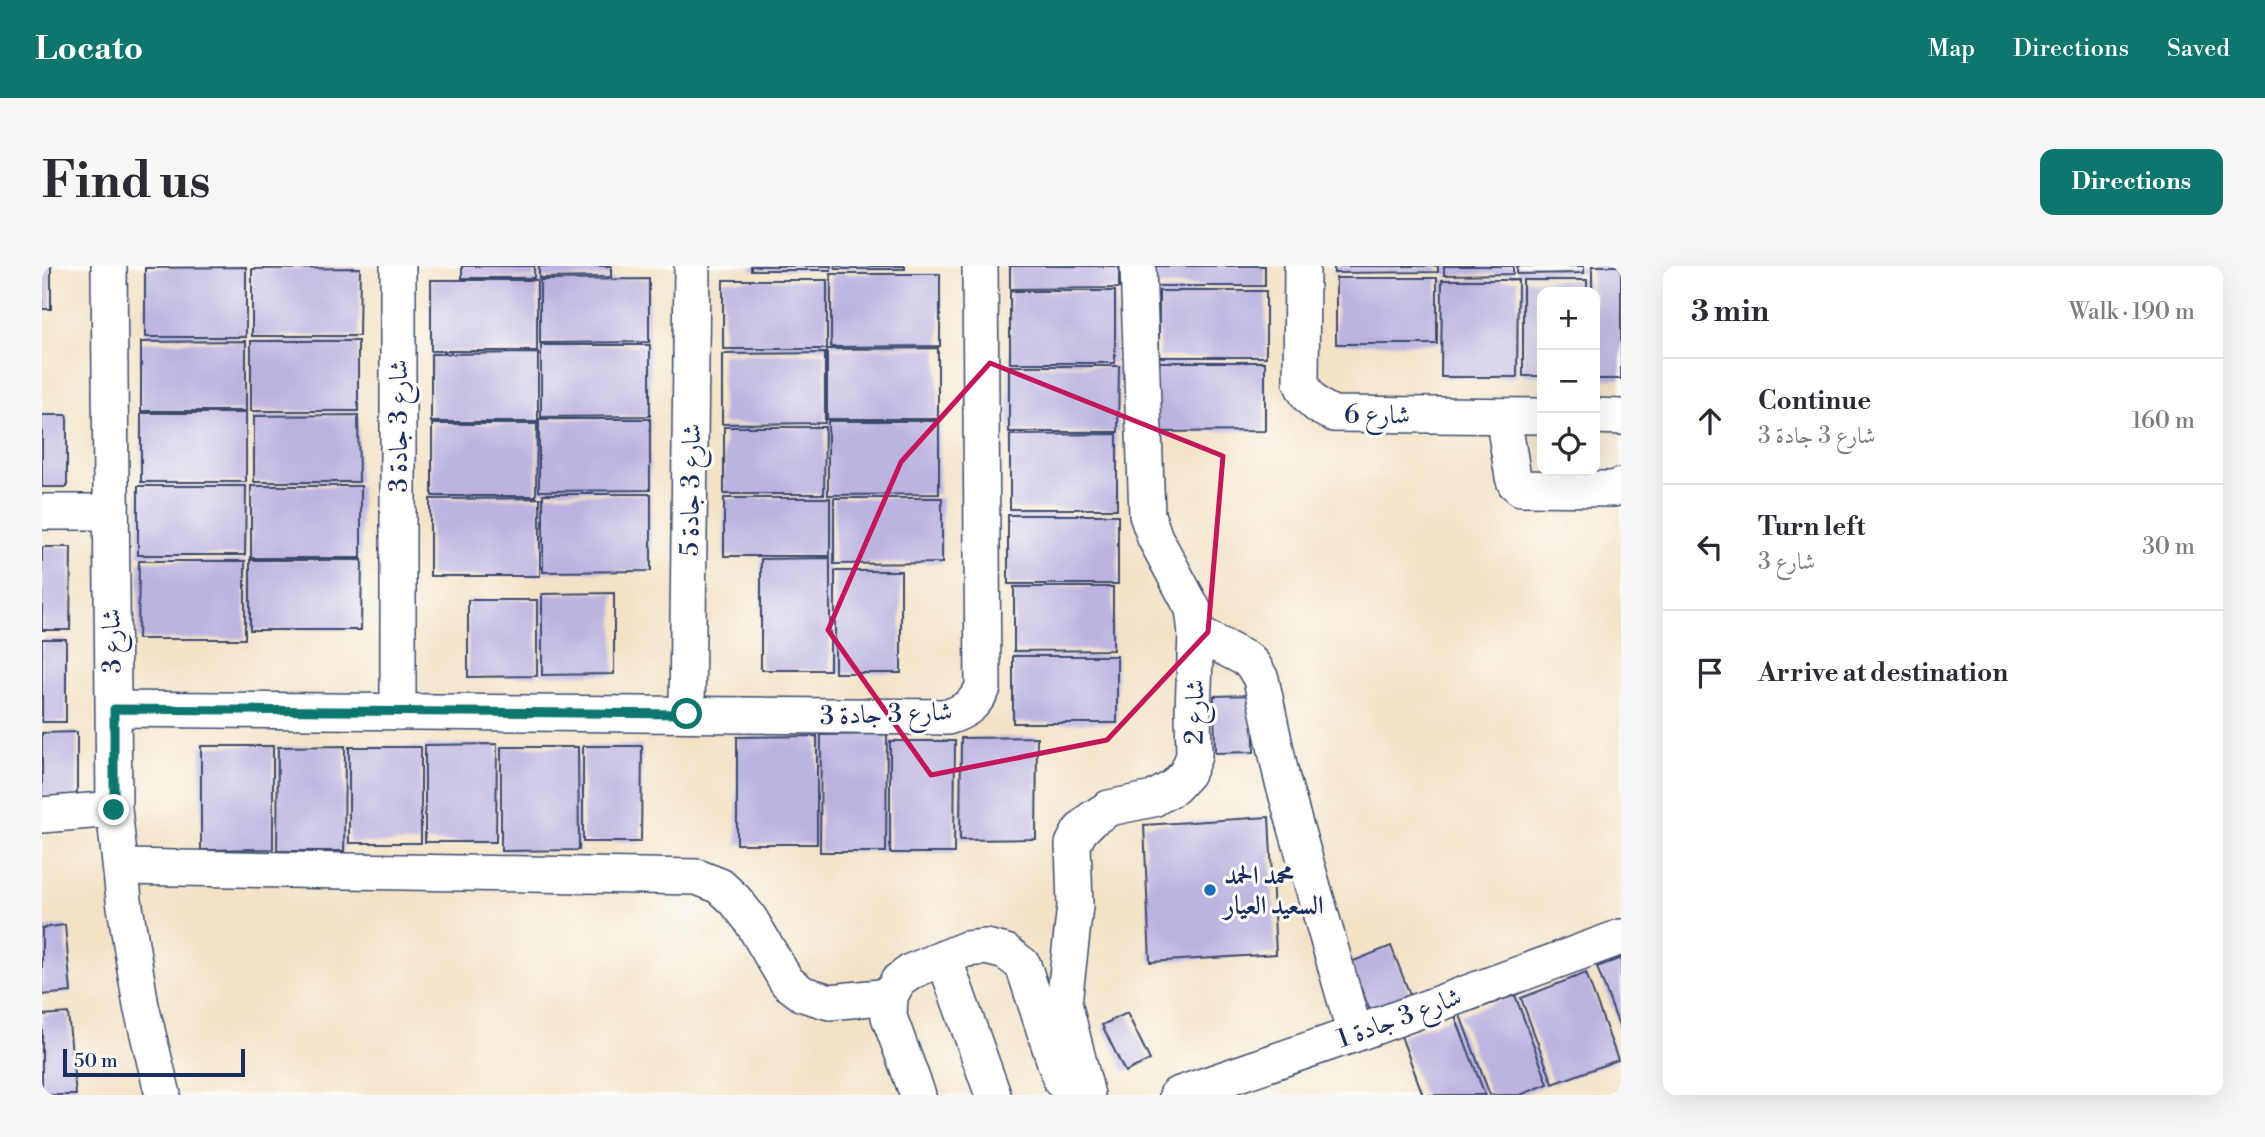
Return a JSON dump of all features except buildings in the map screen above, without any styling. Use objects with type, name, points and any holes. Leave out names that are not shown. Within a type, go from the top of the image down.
[{"type":"street","name":"شارع 3","points":[[108,266],[114,810],[141,1006],[163,1095]]},
{"type":"street","name":"شارع 3 جادة 3","points":[[398,266],[398,712]]},
{"type":"street","name":"شارع 3 جادة 5","points":[[687,714],[692,266]]},
{"type":"street","name":"شارع 3 جادة 3","points":[[114,709],[948,717],[967,710],[977,701],[983,688],[980,266]]},
{"type":"street","name":"شارع 2","points":[[1087,1095],[1063,1003],[1074,906],[1073,844],[1080,831],[1100,813],[1109,808],[1153,799],[1174,787],[1187,773],[1194,755],[1196,633],[1193,609],[1155,538],[1147,514],[1138,266]]},
{"type":"street","name":"شارع 6","points":[[1302,266],[1301,382],[1307,397],[1315,406],[1334,414],[1537,416]]},
{"type":"street","points":[[1503,416],[1513,477],[1521,488],[1613,489],[1621,486]]},
{"type":"street","points":[[1600,416],[1621,417]]},
{"type":"street","points":[[42,512],[110,512]]},
{"type":"street","points":[[1196,633],[1241,655],[1258,672],[1282,779],[1355,1034]]},
{"type":"street","points":[[42,815],[114,810]]},
{"type":"street","points":[[121,867],[697,877],[720,886],[735,900],[750,919],[787,982],[803,994],[830,1002],[890,996]]},
{"type":"street","name":"شارع 3 جادة 1","points":[[1177,1095],[1240,1084],[1355,1034],[1621,937]]},
{"type":"street","points":[[918,1095],[889,1017],[890,996],[898,981],[912,971],[966,950],[986,947],[1006,952],[1023,965],[1066,1095]]},
{"type":"street","points":[[944,958],[993,1095]]},
{"type":"highlighted area","points":[[990,363],[1223,456],[1208,632],[1107,740],[931,775],[828,630],[901,462]]},
{"type":"place","name":"محمد الحمد السعيد العيار","points":[[1210,890]]},
{"type":"route","points":[[114,810],[114,709],[687,714]]}]
